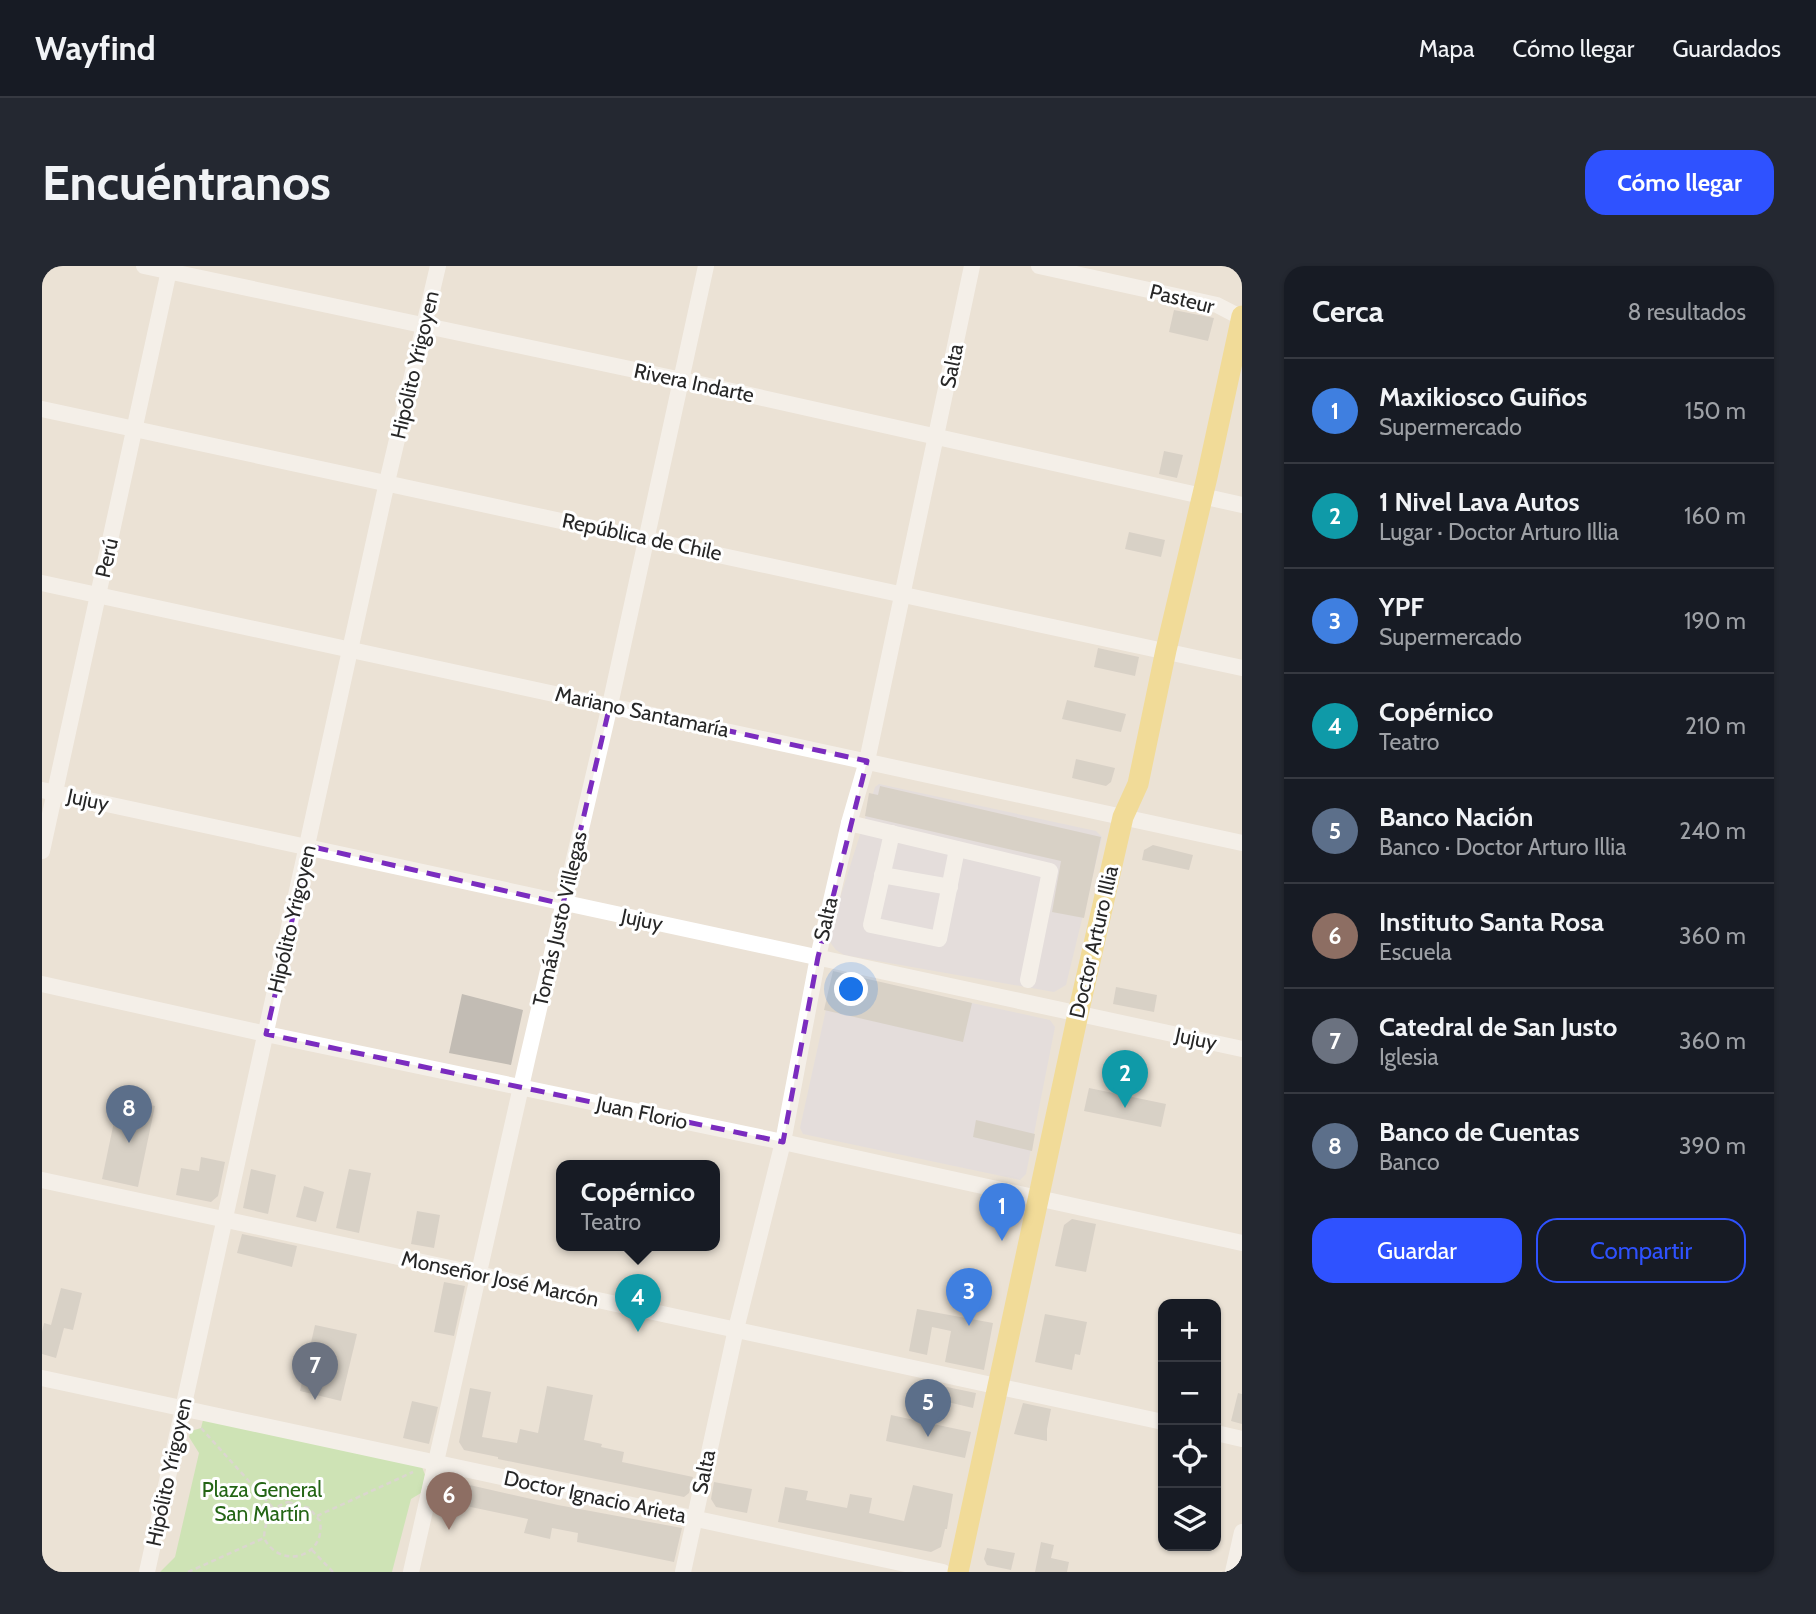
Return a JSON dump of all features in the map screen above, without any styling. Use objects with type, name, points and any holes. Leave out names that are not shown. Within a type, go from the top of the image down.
[{"type":"main road","name":"Doctor Arturo Illia","points":[[958,1572],[1078,1014],[1124,817],[1138,785],[1242,317]]},
{"type":"street","name":"Rivera Indarte","points":[[144,266],[170,269],[682,380],[1242,505]]},
{"type":"street","name":"Hipólito Yrigoyen","points":[[147,1572],[387,482],[438,266]]},
{"type":"street","name":"Tomás Justo Villegas","points":[[411,1572],[610,705],[706,266]]},
{"type":"street","name":"Salta","points":[[682,1572],[736,1329],[783,1142],[818,957],[849,823],[867,761],[972,266]]},
{"type":"street","name":"Pasteur","points":[[1039,266],[1217,305],[1242,317]]},
{"type":"street","name":"Perú","points":[[42,851],[49,792],[98,595],[170,269]]},
{"type":"street","name":"República de Chile","points":[[42,409],[1242,668]]},
{"type":"street","name":"Mariano Santamaría","points":[[42,583],[1242,843]]},
{"type":"street","name":"Jujuy","points":[[49,792],[1242,1049]]},
{"type":"street","points":[[849,823],[1050,871],[1028,979]]},
{"type":"street","points":[[892,833],[871,925],[939,939],[957,849]]},
{"type":"street","points":[[882,875],[950,887]]},
{"type":"street","name":"Juan Florio","points":[[42,984],[1242,1243]]},
{"type":"street","name":"Monseñor José Marcón","points":[[42,1180],[1158,1421]]},
{"type":"street","name":"Doctor Ignacio Arieta","points":[[42,1378],[943,1572]]},
{"type":"street","points":[[1221,1434],[1242,1439]]},
{"type":"street","points":[[1233,1572],[1242,1532]]},
{"type":"path","points":[[201,1428],[274,1509]]},
{"type":"path","points":[[317,1516],[413,1472],[416,1459]]},
{"type":"path","points":[[288,1502],[304,1505],[317,1516],[321,1527],[313,1550],[301,1555],[280,1555],[271,1548],[264,1538],[265,1521],[274,1509],[288,1502]]},
{"type":"path","points":[[188,1572],[264,1538]]},
{"type":"path","points":[[313,1550],[333,1572]]},
{"type":"highlighted area","points":[[610,705],[867,761],[818,957],[783,1142],[266,1034],[309,846],[563,904]]},
{"type":"shaded area","points":[[879,784],[1096,831],[1102,837],[1066,985],[1054,992],[844,955],[836,950],[830,942],[829,933],[875,787]]},
{"type":"shaded area","points":[[834,973],[1050,1020],[1055,1027],[1026,1174],[1020,1180],[803,1134],[800,1128]]},
{"type":"green space","name":"Plaza General San Martín","points":[[203,1420],[422,1467],[425,1475],[421,1493],[411,1499],[392,1572],[160,1572],[175,1557],[199,1453],[189,1437],[191,1431],[201,1428]]},
{"type":"building","points":[[1174,310],[1214,318],[1208,341],[1169,332]]},
{"type":"building","points":[[1164,451],[1183,455],[1177,478],[1159,474]]},
{"type":"building","points":[[1129,532],[1165,540],[1161,557],[1125,549]]},
{"type":"building","points":[[1098,648],[1139,657],[1135,676],[1094,667]]},
{"type":"building","points":[[1067,700],[1126,714],[1121,732],[1062,719]]},
{"type":"building","points":[[1076,759],[1115,768],[1111,782],[1106,786],[1072,778]]},
{"type":"building","points":[[880,786],[1101,837],[1084,918],[1052,912],[1061,861],[865,816],[869,793],[878,795]]},
{"type":"building","points":[[1153,845],[1193,855],[1189,870],[1142,860],[1144,850]]},
{"type":"building","points":[[833,971],[972,1003],[963,1042],[824,1010]]},
{"type":"building","points":[[1116,987],[1157,995],[1154,1012],[1113,1004]]},
{"type":"building","points":[[462,994],[523,1010],[511,1065],[449,1053]]},
{"type":"building","points":[[1089,1088],[1166,1104],[1161,1127],[1084,1111]]},
{"type":"building","points":[[119,1098],[155,1106],[138,1187],[102,1179]]},
{"type":"building","points":[[976,1120],[1035,1134],[1032,1151],[973,1137]]},
{"type":"building","points":[[201,1157],[225,1162],[218,1196],[211,1202],[176,1195],[181,1168],[199,1171]]},
{"type":"building","points":[[251,1169],[276,1175],[268,1214],[243,1208]]},
{"type":"building","points":[[349,1169],[371,1173],[359,1233],[336,1228]]},
{"type":"building","points":[[304,1186],[324,1192],[316,1222],[296,1217]]},
{"type":"building","points":[[417,1211],[440,1215],[434,1248],[411,1244]]},
{"type":"building","points":[[1072,1219],[1096,1224],[1086,1272],[1055,1266],[1064,1225]]},
{"type":"building","points":[[242,1234],[297,1246],[292,1267],[237,1253]]},
{"type":"building","points":[[444,1282],[465,1286],[454,1336],[434,1332]]},
{"type":"building","points":[[61,1288],[82,1293],[73,1330],[64,1328],[56,1358],[42,1354],[42,1332],[44,1323],[51,1325]]},
{"type":"building","points":[[917,1309],[993,1323],[984,1370],[945,1362],[951,1331],[932,1327],[927,1355],[909,1351]]},
{"type":"building","points":[[1045,1314],[1087,1322],[1080,1355],[1075,1354],[1072,1370],[1035,1362]]},
{"type":"building","points":[[315,1325],[357,1334],[341,1401],[300,1391]]},
{"type":"building","points":[[547,1386],[593,1395],[584,1440],[624,1452],[622,1462],[693,1477],[689,1493],[684,1497],[464,1450],[459,1442],[470,1388],[491,1392],[482,1437],[517,1443],[520,1429],[538,1433]]},
{"type":"building","points":[[942,1386],[976,1393],[973,1408],[939,1400]]},
{"type":"building","points":[[1238,1393],[1242,1394],[1242,1424],[1231,1421]]},
{"type":"building","points":[[412,1401],[438,1407],[429,1444],[403,1438]]},
{"type":"building","points":[[1023,1403],[1051,1409],[1047,1441],[1014,1434]]},
{"type":"building","points":[[891,1415],[971,1432],[965,1458],[886,1441]]},
{"type":"building","points":[[452,1481],[558,1505],[682,1528],[674,1562],[577,1542],[578,1533],[552,1528],[550,1539],[524,1533],[528,1519],[447,1502]]},
{"type":"building","points":[[714,1482],[752,1489],[747,1513],[716,1507],[711,1499]]},
{"type":"building","points":[[913,1485],[953,1494],[941,1547],[931,1552],[778,1522],[785,1487],[808,1491],[806,1500],[847,1508],[850,1494],[872,1498],[869,1513],[904,1521]]},
{"type":"building","points":[[1041,1542],[1054,1545],[1051,1558],[1069,1562],[1067,1572],[1035,1572]]},
{"type":"building","points":[[987,1548],[1015,1553],[1011,1570],[987,1565],[984,1559]]},
{"type":"place","name":"1 Nivel Lava Autos","points":[[1125,1108]]},
{"type":"place","name":"Banco de Cuentas","points":[[129,1143]]},
{"type":"place","name":"Maxikiosco Guiños","points":[[1002,1241]]},
{"type":"place","name":"YPF","points":[[969,1326]]},
{"type":"place","name":"Copérnico","points":[[638,1332]]},
{"type":"place","name":"Catedral de San Justo","points":[[315,1400]]},
{"type":"place","name":"Banco Nación","points":[[928,1437]]},
{"type":"place","name":"Instituto Santa Rosa","points":[[449,1530]]}]
